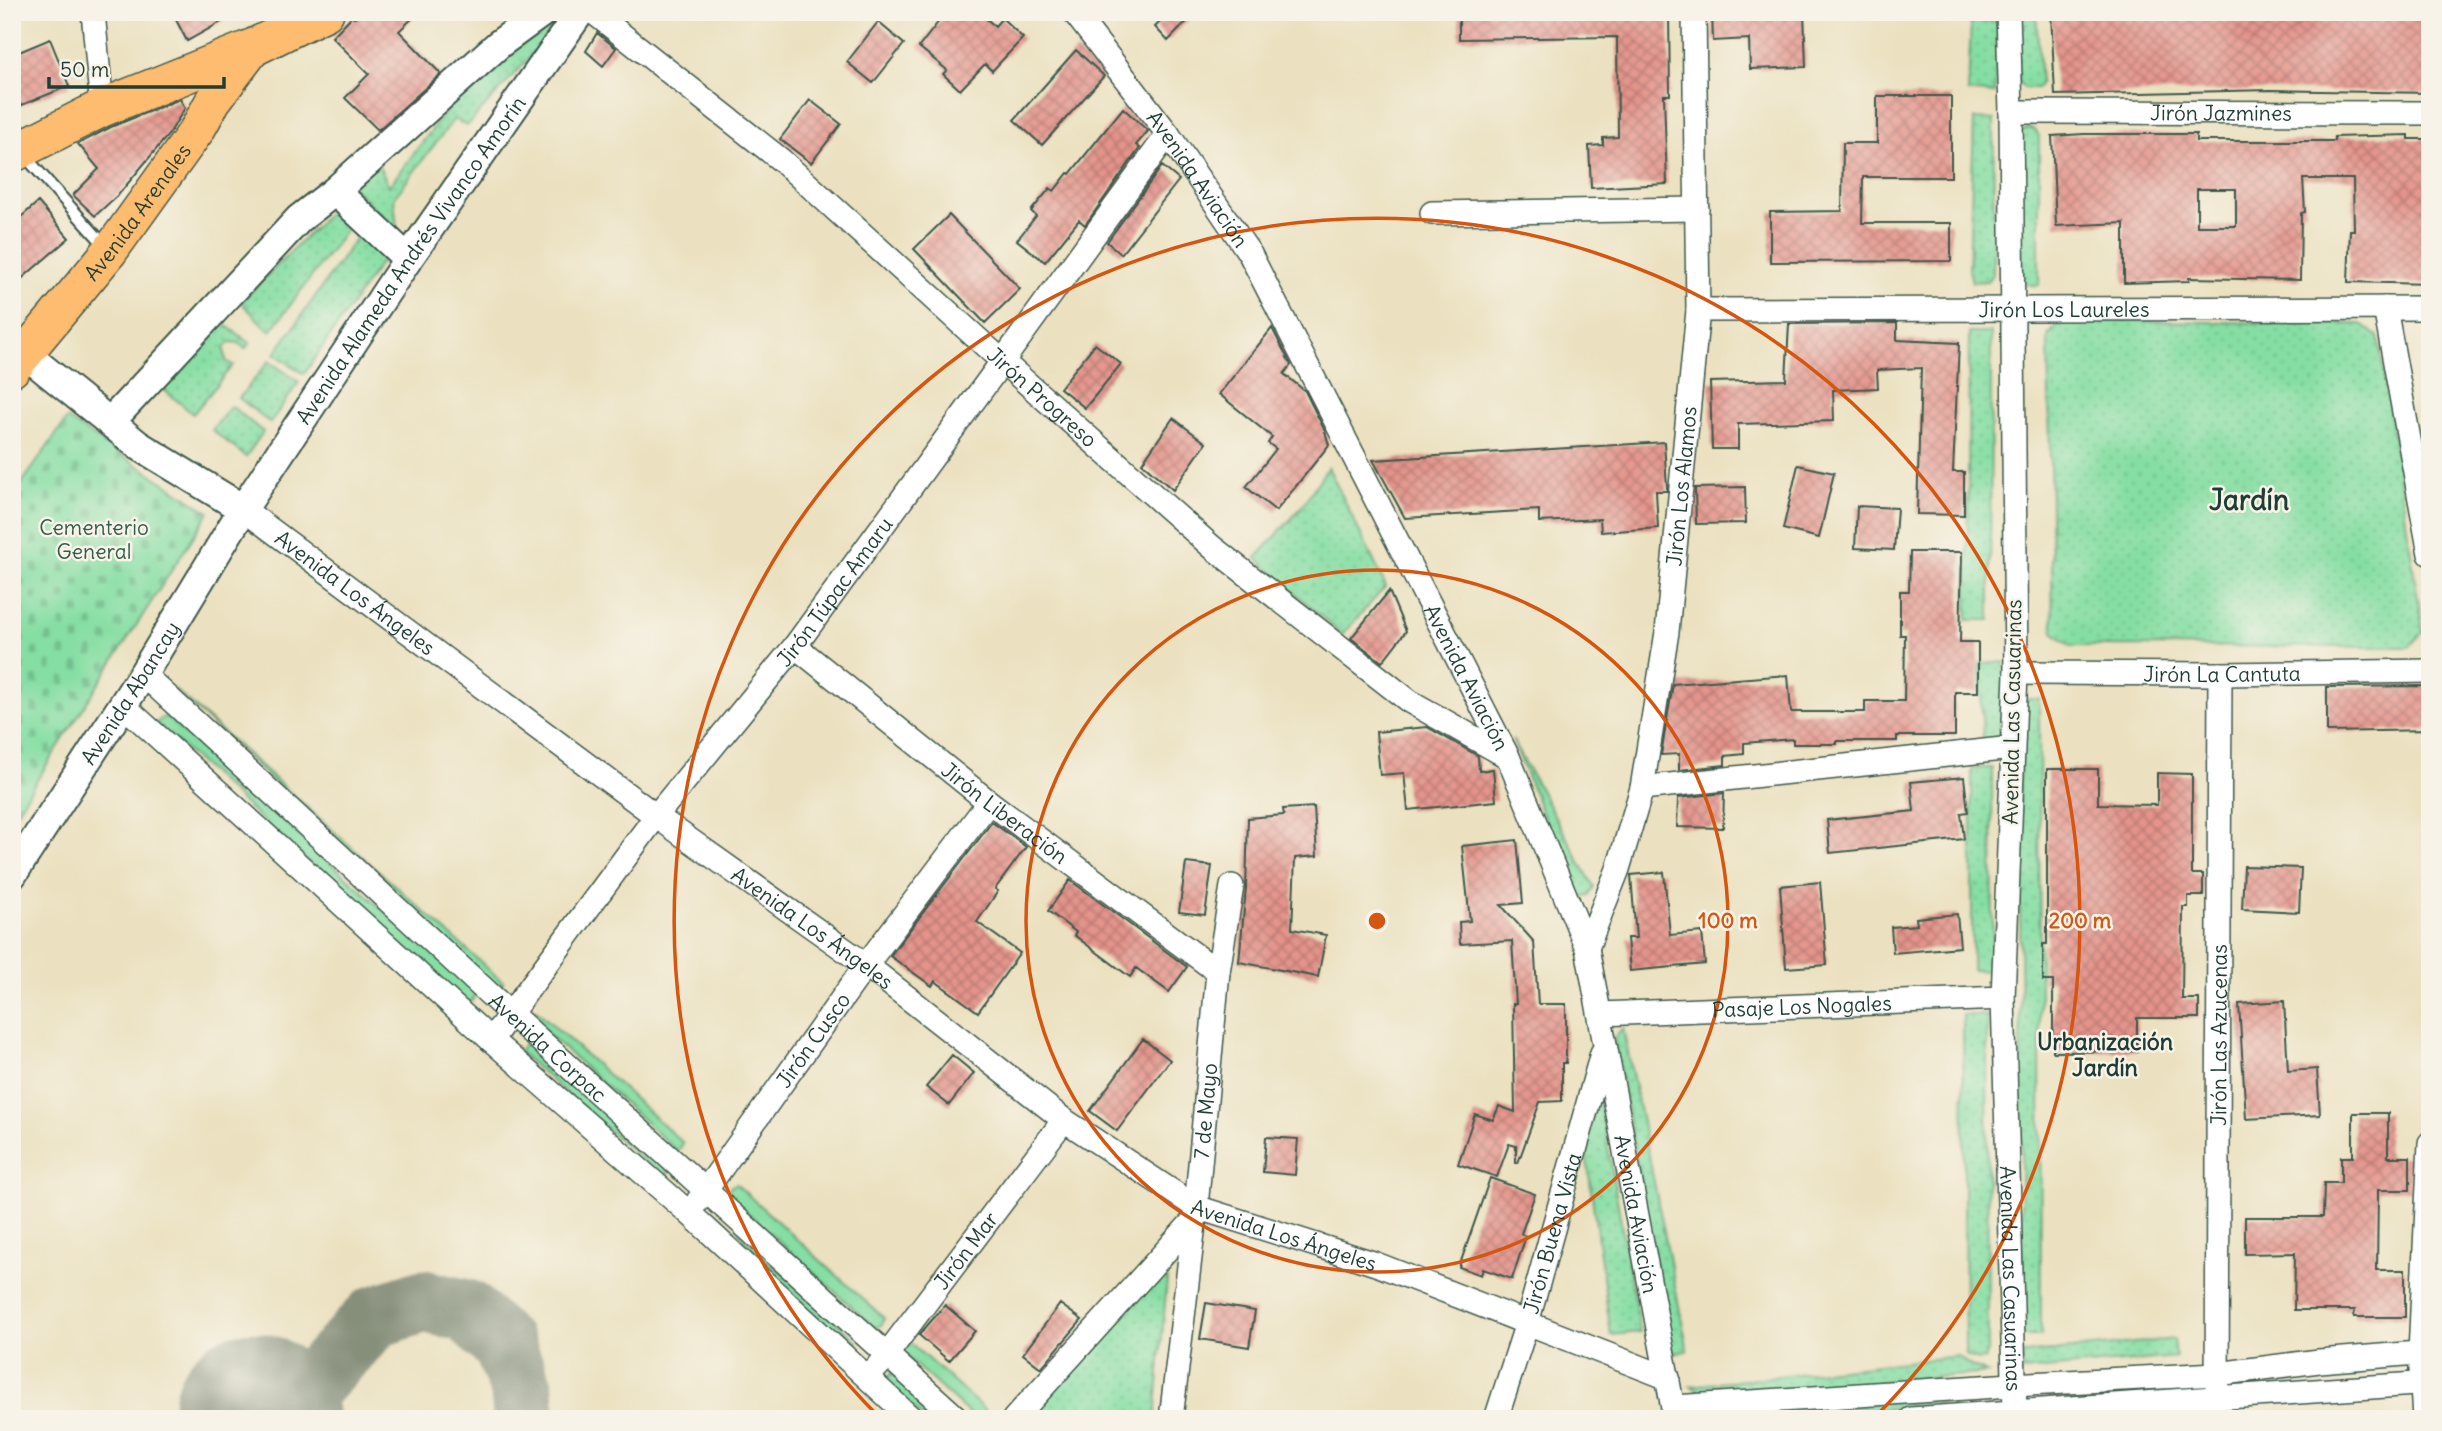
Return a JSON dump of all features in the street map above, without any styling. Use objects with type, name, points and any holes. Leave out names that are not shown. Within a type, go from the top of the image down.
[{"type":"highway","points":[[16,152],[102,108],[254,47],[324,12]]},
{"type":"main road","name":"Avenida Arenales","points":[[18,361],[110,251],[197,130],[213,100],[254,47]]},
{"type":"street","points":[[93,12],[102,108]]},
{"type":"street","points":[[111,421],[299,219],[335,191],[499,44],[543,12]]},
{"type":"street","name":"Avenida Alameda Andrés Vivanco Amorín","points":[[243,509],[408,259],[580,12]]},
{"type":"street","name":"Jirón Progreso","points":[[593,12],[782,160],[1002,361],[1223,555],[1409,701],[1508,757]]},
{"type":"street","name":"Avenida Aviación","points":[[1074,12],[1168,134],[1250,254],[1508,757],[1587,947],[1675,1413]]},
{"type":"street","name":"Jirón Los Alamos","points":[[1587,947],[1618,869],[1642,788],[1667,632],[1698,310],[1694,12]]},
{"type":"street","name":"Avenida Las Casuarinas","points":[[2008,12],[2016,673],[2003,998],[2012,1385],[2015,1411]]},
{"type":"street","name":"Jirón Jazmines","points":[[2011,112],[2430,113]]},
{"type":"street","name":"Jirón Túpac Amaru","points":[[491,1040],[656,816],[795,646],[1168,134]]},
{"type":"street","points":[[335,191],[408,259]]},
{"type":"street","points":[[1432,213],[1697,209]]},
{"type":"street","points":[[2385,308],[2430,554]]},
{"type":"street","name":"Jirón Los Laureles","points":[[1698,310],[2430,309]]},
{"type":"street","name":"Avenida Los Ángeles","points":[[18,361],[111,421],[138,445],[243,509],[656,816],[866,965],[1064,1120],[1194,1214],[1376,1264],[1668,1378]]},
{"type":"street","name":"Avenida Abancay","points":[[12,875],[143,674],[243,509]]},
{"type":"street","name":"Jirón Liberación","points":[[795,646],[989,802],[1219,972]]},
{"type":"street","name":"Jirón La Cantuta","points":[[2016,673],[2430,671]]},
{"type":"street","name":"Avenida Corpac","points":[[143,674],[511,1014],[958,1419]]},
{"type":"street","name":"Jirón Las Azucenas","points":[[2217,1385],[2220,674]]},
{"type":"street","name":"Avenida Corpac","points":[[123,705],[491,1040],[689,1213],[912,1419]]},
{"type":"street","points":[[1642,788],[2012,748]]},
{"type":"street","name":"Jirón Cusco","points":[[689,1213],[866,965],[989,802]]},
{"type":"street","name":"7 de Mayo","points":[[1171,1419],[1219,972],[1232,886]]},
{"type":"street","name":"Pasaje Los Nogales","points":[[1601,1014],[2003,998]]},
{"type":"street","name":"Jirón Buena Vista","points":[[1496,1419],[1527,1324],[1604,1046]]},
{"type":"street","name":"Jirón Mar","points":[[868,1379],[1064,1120]]},
{"type":"street","points":[[2424,1419],[2430,1143]]},
{"type":"street","points":[[1014,1419],[1194,1214]]},
{"type":"street","points":[[1911,1419],[2015,1411],[2217,1385],[2319,1361],[2425,1352]]},
{"type":"street","points":[[1675,1413],[2012,1385],[2426,1384]]},
{"type":"lane","points":[[16,152],[110,251]]},
{"type":"shaded area","points":[[2240,1409],[2240,1419],[2104,1419]]},
{"type":"green space","points":[[549,12],[570,13],[467,126],[454,119],[394,198],[397,230],[349,184],[377,162],[389,186],[447,110],[484,69]]},
{"type":"green space","points":[[2016,12],[2036,12],[2041,82],[2038,88],[2024,88],[2018,82]]},
{"type":"green space","points":[[1971,21],[1998,22],[1995,93],[1968,92]]},
{"type":"green space","points":[[1974,119],[1994,120],[1993,274],[1987,281],[1972,282],[1969,270]]},
{"type":"green space","points":[[2030,128],[2039,136],[2039,285],[2029,285],[2020,279],[2021,131]]},
{"type":"green space","points":[[334,208],[352,222],[271,331],[267,329],[241,302]]},
{"type":"green space","points":[[359,234],[385,256],[304,374],[275,354]]},
{"type":"green space","points":[[217,319],[250,343],[245,349],[239,343],[230,342],[224,348],[226,361],[233,365],[193,414],[156,383]]},
{"type":"green space","points":[[2062,320],[2361,324],[2378,336],[2423,632],[2409,647],[2071,646],[2053,632],[2048,336]]},
{"type":"green space","points":[[1969,333],[1991,333],[1990,620],[1967,620]]},
{"type":"green space","points":[[269,361],[299,382],[270,423],[239,398]]},
{"type":"green space","points":[[231,406],[263,432],[246,457],[212,430]]},
{"type":"green space","name":"Cementerio General","points":[[67,419],[209,512],[12,819],[12,497]]},
{"type":"green space","points":[[1328,467],[1386,586],[1342,635],[1256,558],[1300,509]]},
{"type":"green space","points":[[2004,662],[2008,741],[1983,742],[1980,664]]},
{"type":"green space","points":[[173,688],[503,982],[498,991]]},
{"type":"green space","points":[[2019,699],[2039,699],[2041,1336],[2022,1336]]},
{"type":"green space","points":[[165,716],[476,992],[472,1001],[464,1005],[156,723]]},
{"type":"green space","points":[[1512,739],[1594,887],[1588,896],[1579,898],[1572,887]]},
{"type":"green space","points":[[1972,768],[1992,768],[1993,971],[1972,970]]},
{"type":"green space","points":[[535,1009],[683,1143],[678,1152],[527,1015]]},
{"type":"green space","points":[[1963,1015],[1987,1015],[1988,1351],[1985,1359],[1978,1360],[1967,1356],[1965,1351]]},
{"type":"green space","points":[[1623,1028],[1688,1351],[1671,1353],[1614,1038]]},
{"type":"green space","points":[[526,1041],[670,1171],[663,1178],[519,1052]]},
{"type":"green space","points":[[1598,1090],[1640,1332],[1611,1335],[1585,1145]]},
{"type":"green space","points":[[736,1184],[884,1318],[882,1325],[875,1328],[727,1194],[730,1187]]},
{"type":"green space","points":[[713,1210],[858,1342],[852,1349],[707,1217]]},
{"type":"green space","points":[[1170,1244],[1155,1419],[1024,1419]]},
{"type":"green space","points":[[2174,1339],[2176,1357],[2023,1371],[2022,1354]]},
{"type":"green space","points":[[910,1343],[988,1413],[986,1419],[975,1419],[902,1353]]},
{"type":"green space","points":[[1958,1356],[1967,1364],[1987,1373],[1708,1397],[1691,1386]]},
{"type":"green space","points":[[2358,1368],[2358,1376],[2252,1385],[2250,1379]]},
{"type":"green space","points":[[892,1372],[949,1419],[924,1419],[885,1383]]},
{"type":"green space","points":[[2172,1387],[2049,1398],[2048,1394]]},
{"type":"green space","points":[[1961,1396],[1961,1402],[1772,1419],[1729,1419],[1729,1416]]},
{"type":"building","points":[[172,12],[239,12],[187,41]]},
{"type":"building","points":[[367,12],[419,12],[399,31],[441,74],[378,130],[345,98],[369,74],[332,37],[352,16],[354,18]]},
{"type":"building","points":[[946,12],[978,12],[995,26],[1002,18],[1023,38],[992,71],[985,64],[960,90],[943,74],[947,70],[919,47]]},
{"type":"building","points":[[1170,12],[1196,12],[1168,41],[1155,27]]},
{"type":"building","points":[[1459,12],[1669,12],[1670,95],[1664,95],[1667,184],[1591,188],[1589,146],[1603,145],[1603,138],[1618,137],[1617,37],[1459,39]]},
{"type":"building","points":[[1712,12],[1804,12],[1806,67],[1750,69],[1749,39],[1713,41]]},
{"type":"building","points":[[2122,12],[2122,15],[2166,12],[2430,12],[2430,93],[2271,90],[2055,95],[2051,13]]},
{"type":"building","points":[[878,22],[904,44],[873,83],[847,62]]},
{"type":"building","points":[[597,33],[616,48],[603,66],[586,51]]},
{"type":"building","points":[[50,39],[69,86],[12,109],[12,55]]},
{"type":"building","points":[[1076,50],[1104,76],[1042,145],[1014,120]]},
{"type":"building","points":[[1877,96],[1951,96],[1951,177],[1863,177],[1862,223],[1951,223],[1951,261],[1770,262],[1770,212],[1842,211],[1843,143],[1877,143]]},
{"type":"building","points":[[180,99],[185,108],[169,134],[119,194],[95,216],[73,195],[99,169],[78,144],[111,127]]},
{"type":"building","points":[[810,100],[841,124],[811,163],[780,139]]},
{"type":"building","points":[[1123,108],[1148,131],[1136,145],[1140,148],[1085,225],[1079,220],[1045,262],[1017,240],[1036,216],[1031,211],[1050,188],[1054,191],[1068,173],[1070,174]]},
{"type":"building","points":[[2196,134],[2196,141],[2334,141],[2334,137],[2409,135],[2409,139],[2430,139],[2430,284],[2348,282],[2350,230],[2354,230],[2353,179],[2303,179],[2305,212],[2301,213],[2300,280],[2189,278],[2189,281],[2124,283],[2124,223],[2056,226],[2052,136]],"holes":[[[2197,189],[2236,189],[2236,226],[2197,226]]]},
{"type":"building","points":[[1162,166],[1179,180],[1121,254],[1107,242]]},
{"type":"building","points":[[38,202],[69,238],[12,287],[12,225]]},
{"type":"building","points":[[949,215],[1020,289],[985,323],[914,249]]},
{"type":"building","points":[[1897,323],[1897,340],[1959,343],[1953,472],[1964,472],[1964,515],[1917,514],[1921,368],[1877,370],[1878,388],[1833,390],[1834,421],[1738,424],[1738,449],[1712,449],[1710,382],[1786,380],[1789,324]]},
{"type":"building","points":[[1272,328],[1291,365],[1284,374],[1305,391],[1329,445],[1276,511],[1246,487],[1276,449],[1268,443],[1272,437],[1219,394]]},
{"type":"building","points":[[1095,344],[1121,364],[1085,408],[1060,388]]},
{"type":"building","points":[[1173,418],[1206,443],[1173,490],[1142,463]]},
{"type":"building","points":[[1664,442],[1667,491],[1656,491],[1658,528],[1601,532],[1600,519],[1539,522],[1539,510],[1405,518],[1373,460]]},
{"type":"building","points":[[1798,465],[1834,473],[1819,538],[1783,529]]},
{"type":"building","points":[[1745,487],[1746,523],[1696,524],[1695,488]]},
{"type":"building","points":[[1857,506],[1897,508],[1894,550],[1855,548]]},
{"type":"building","points":[[1910,552],[1962,552],[1960,642],[1978,642],[1978,692],[1955,692],[1955,736],[1897,736],[1897,741],[1837,741],[1837,744],[1793,744],[1793,739],[1744,743],[1744,754],[1725,756],[1725,765],[1679,770],[1679,754],[1661,755],[1673,684],[1788,675],[1791,712],[1865,712],[1865,701],[1904,701],[1905,635],[1900,635],[1900,591],[1909,591]]},
{"type":"building","points":[[1389,591],[1406,631],[1382,662],[1351,638]]},
{"type":"building","points":[[2430,686],[2430,730],[2327,732],[2327,687]]},
{"type":"building","points":[[1427,727],[1478,756],[1479,771],[1493,769],[1496,801],[1408,810],[1404,773],[1380,775],[1376,732]]},
{"type":"building","points":[[2047,769],[2098,769],[2098,804],[2157,805],[2157,773],[2192,774],[2192,874],[2203,874],[2203,896],[2188,896],[2188,907],[2183,907],[2182,999],[2199,999],[2199,1018],[2137,1018],[2137,1051],[2053,1052],[2053,981],[2043,981],[2043,944],[2047,944]]},
{"type":"building","points":[[1964,777],[1968,812],[1961,813],[1964,839],[1830,853],[1827,820],[1914,811],[1911,782]]},
{"type":"building","points":[[1724,793],[1723,828],[1677,827],[1678,798]]},
{"type":"building","points":[[1314,807],[1317,856],[1295,858],[1292,929],[1326,935],[1318,977],[1239,962],[1246,888],[1248,818],[1284,815],[1283,809]]},
{"type":"building","points":[[992,822],[1026,847],[995,889],[998,891],[977,922],[1020,953],[978,1012],[935,981],[932,986],[890,956]]},
{"type":"building","points":[[1517,840],[1523,903],[1501,905],[1534,942],[1538,1004],[1566,1004],[1566,1063],[1562,1063],[1562,1101],[1540,1102],[1518,1163],[1516,1146],[1509,1144],[1497,1177],[1458,1164],[1475,1114],[1493,1120],[1499,1106],[1515,1112],[1513,1004],[1516,1004],[1512,941],[1460,944],[1459,922],[1470,921],[1462,846]]},
{"type":"building","points":[[1186,863],[1212,866],[1205,915],[1179,912]]},
{"type":"building","points":[[2244,866],[2301,868],[2299,912],[2242,909]]},
{"type":"building","points":[[1664,872],[1670,935],[1702,932],[1705,964],[1630,971],[1627,938],[1636,938],[1631,875]]},
{"type":"building","points":[[1070,880],[1187,967],[1169,992],[1136,968],[1130,977],[1074,935],[1076,932],[1048,911]]},
{"type":"building","points":[[1820,882],[1827,965],[1786,968],[1780,886]]},
{"type":"building","points":[[1957,914],[1960,947],[1893,953],[1891,927],[1917,925],[1916,918]]},
{"type":"building","points":[[2284,1001],[2288,1071],[2317,1069],[2320,1115],[2246,1119],[2239,1004]]},
{"type":"building","points":[[1143,1039],[1170,1060],[1117,1131],[1090,1111]]},
{"type":"building","points":[[952,1055],[974,1073],[949,1105],[926,1087]]},
{"type":"building","points":[[2353,1113],[2388,1113],[2388,1157],[2410,1157],[2410,1190],[2378,1190],[2377,1270],[2405,1270],[2405,1317],[2354,1317],[2355,1310],[2294,1310],[2295,1253],[2245,1254],[2245,1217],[2323,1217],[2324,1183],[2341,1183],[2341,1157],[2353,1157]]},
{"type":"building","points":[[1266,1137],[1298,1139],[1295,1175],[1263,1172]]},
{"type":"building","points":[[1490,1178],[1535,1194],[1521,1234],[1526,1236],[1512,1279],[1483,1269],[1481,1275],[1459,1267]]},
{"type":"building","points":[[1206,1303],[1255,1311],[1249,1347],[1200,1339]]},
{"type":"building","points":[[1060,1304],[1082,1320],[1041,1368],[1023,1354]]},
{"type":"building","points":[[945,1305],[975,1331],[949,1361],[919,1335]]},
{"type":"taxiway","points":[[279,1419],[375,1317],[423,1301],[467,1311],[504,1346],[522,1390],[524,1419]]},
{"type":"runway","points":[[252,1411],[260,1419]]},
{"type":"district","name":"Jardín","points":[[2249,500]]},
{"type":"district","name":"Urbanización Jardín","points":[[2105,1054]]}]
